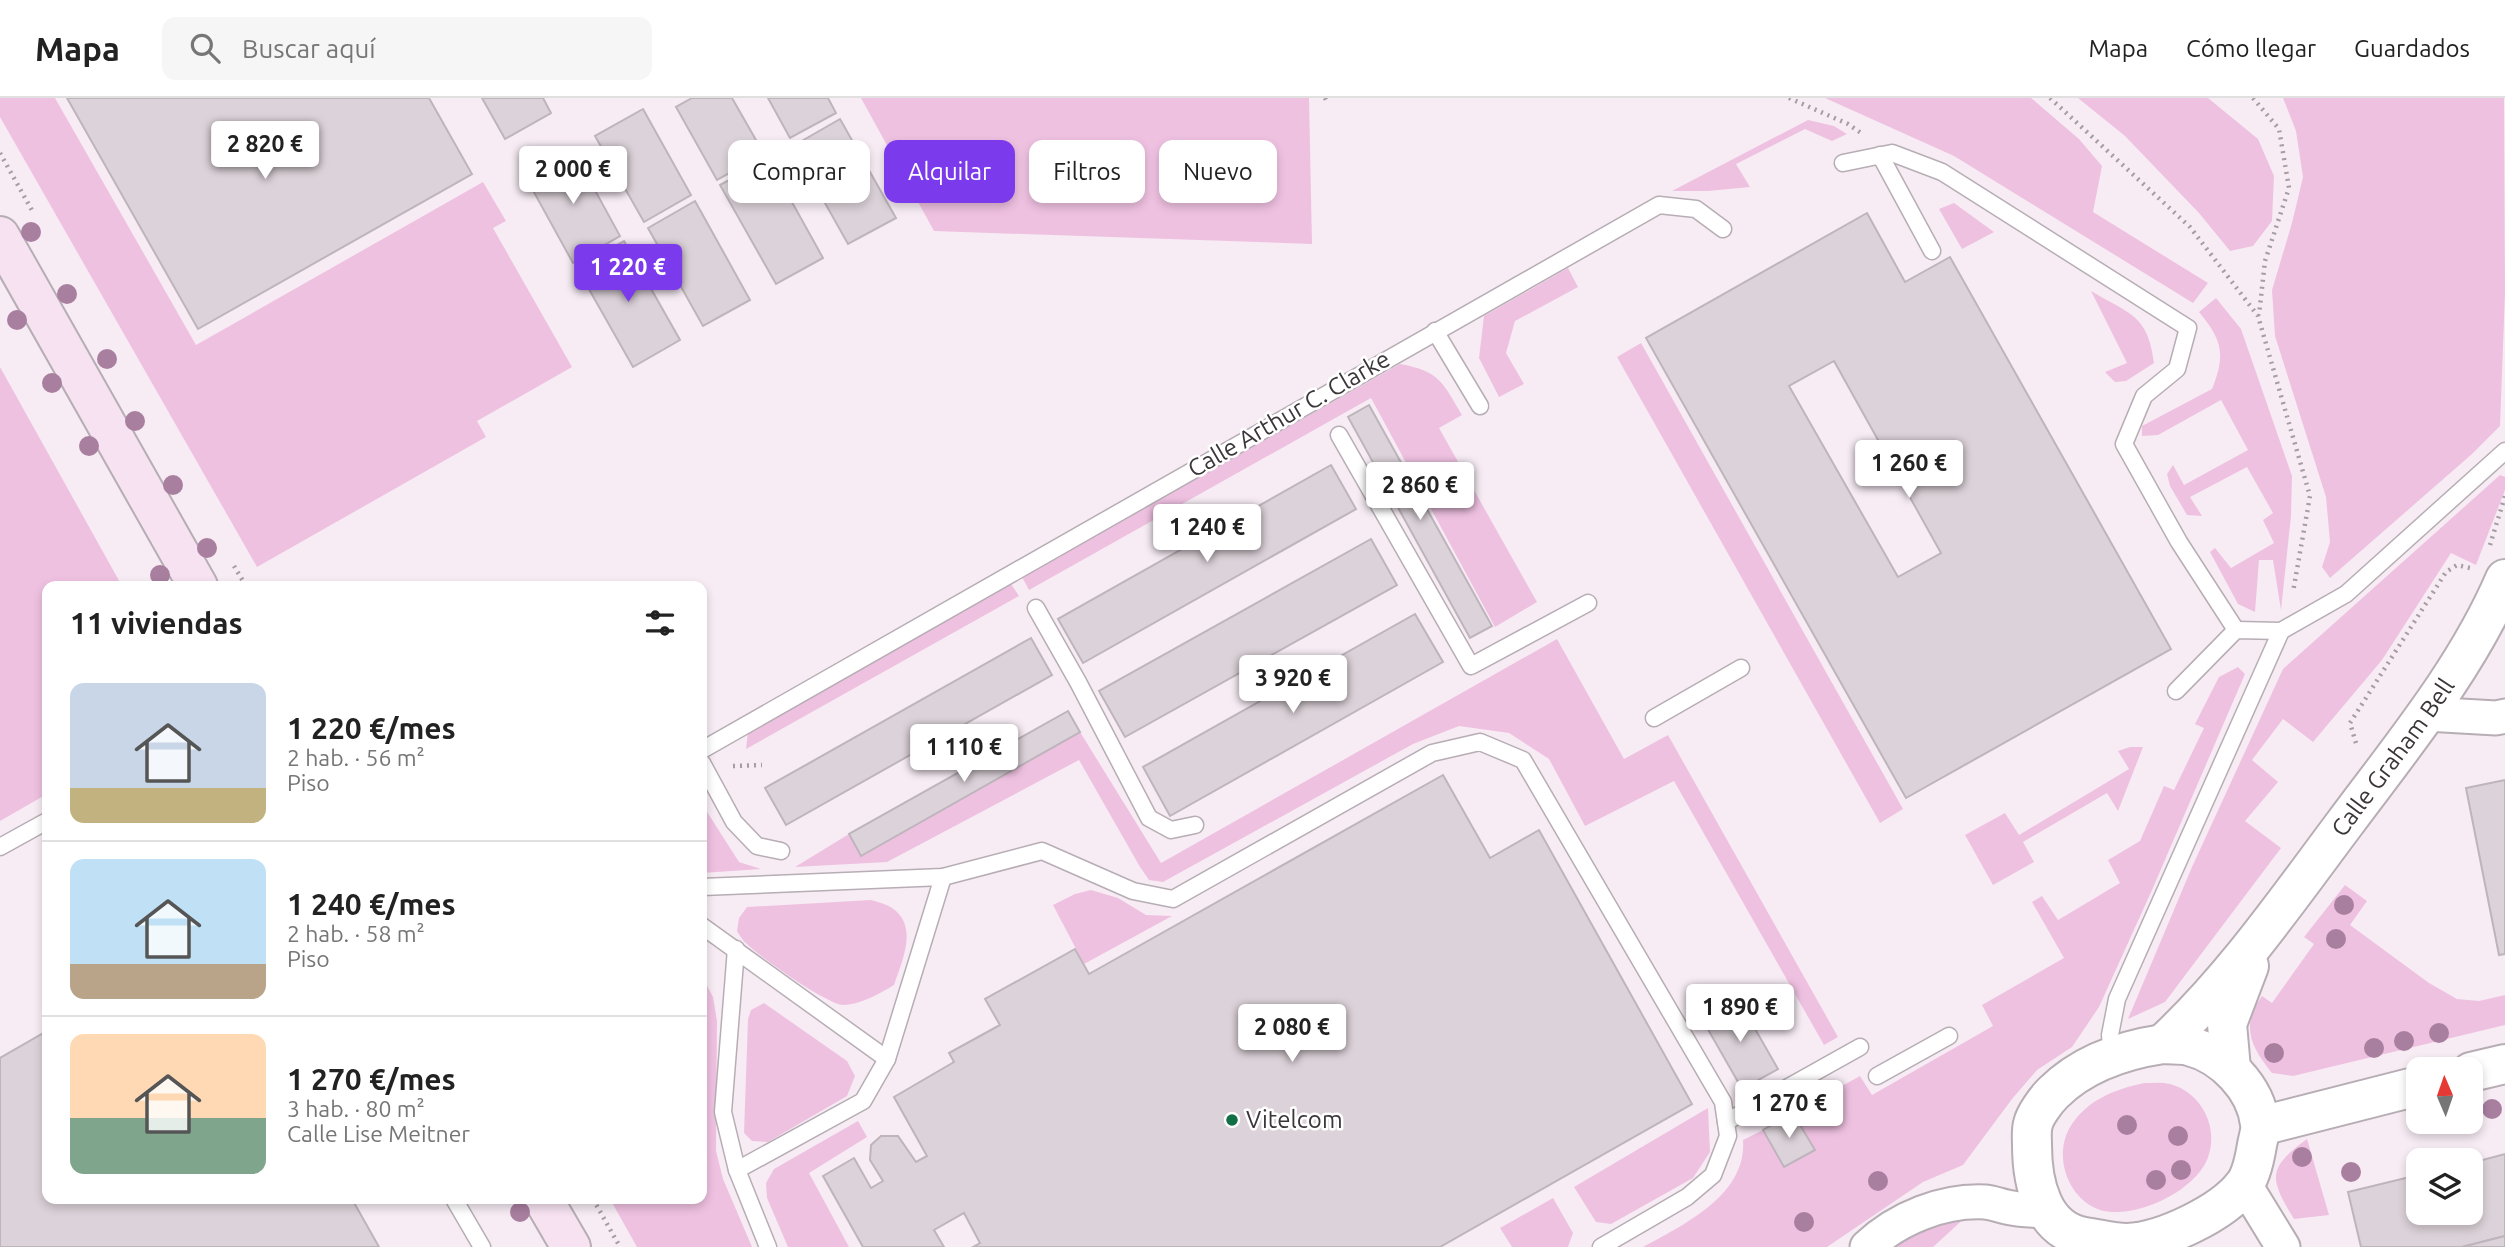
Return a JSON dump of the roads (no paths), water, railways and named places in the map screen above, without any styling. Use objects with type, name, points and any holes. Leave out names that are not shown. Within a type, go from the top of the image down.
[{"type":"main road","points":[[0,236],[195,581]]},
{"type":"main road","points":[[546,1204],[571,1247]]},
{"type":"street","name":"Calle Graham Bell","points":[[2163,1044],[2192,1017],[2266,929],[2426,714],[2488,618],[2492,565]]},
{"type":"street","points":[[2426,714],[2496,718],[2505,716]]},
{"type":"street","name":"Calle Graham Bell","points":[[2231,1069],[2227,1024],[2239,989],[2266,929]]},
{"type":"street","points":[[2163,1044],[2189,1046],[2212,1056],[2231,1069],[2254,1099],[2261,1126],[2256,1154],[2245,1185],[2197,1221],[2167,1236],[2125,1245],[2075,1236],[2055,1222],[2043,1229],[2032,1170],[2033,1122],[2052,1094],[2078,1073],[2112,1056],[2142,1047],[2163,1044]]},
{"type":"street","points":[[2483,1069],[2505,1064]]},
{"type":"street","points":[[2261,1126],[2406,1089]]},
{"type":"street","points":[[2245,1185],[2283,1247]]},
{"type":"street","points":[[1867,1247],[1876,1238],[1921,1213],[1961,1202],[1989,1202],[2013,1209],[2043,1229]]},
{"type":"lane","points":[[1843,163],[1886,154],[1942,172],[2188,328],[2177,369],[2144,396],[2124,444],[2179,542],[2236,630]]},
{"type":"lane","points":[[1886,154],[1932,251]]},
{"type":"lane","name":"Calle Arthur C. Clarke","points":[[707,747],[1659,205],[1696,209],[1723,229]]},
{"type":"lane","points":[[1434,331],[1480,406]]},
{"type":"lane","points":[[1339,435],[1471,666],[1588,603]]},
{"type":"lane","points":[[2175,691],[2236,630],[2281,631],[2346,594],[2505,451]]},
{"type":"lane","points":[[1036,608],[1078,681],[1149,818],[1171,830],[1195,825]]},
{"type":"lane","points":[[2112,1056],[2110,1035],[2117,999],[2281,631]]},
{"type":"lane","points":[[1654,718],[1741,668]]},
{"type":"lane","points":[[707,887],[943,877],[1042,851],[1133,891],[1173,899],[1432,754],[1480,742],[1523,760],[1723,1102],[1728,1136],[1713,1175],[1688,1197],[1601,1247]]},
{"type":"lane","points":[[707,772],[734,822],[757,846],[781,850]]},
{"type":"lane","points":[[0,847],[42,824]]},
{"type":"lane","points":[[737,1170],[863,1101],[887,1059],[943,877]]},
{"type":"lane","points":[[707,929],[887,1059]]},
{"type":"lane","points":[[736,949],[723,1112],[737,1170],[768,1247]]},
{"type":"lane","points":[[1877,1076],[1949,1036]]},
{"type":"lane","points":[[1726,1122],[1860,1047]]},
{"type":"lane","points":[[457,1204],[481,1247]]},
{"type":"place","name":"Vitelcom","points":[[1232,1120]]}]
